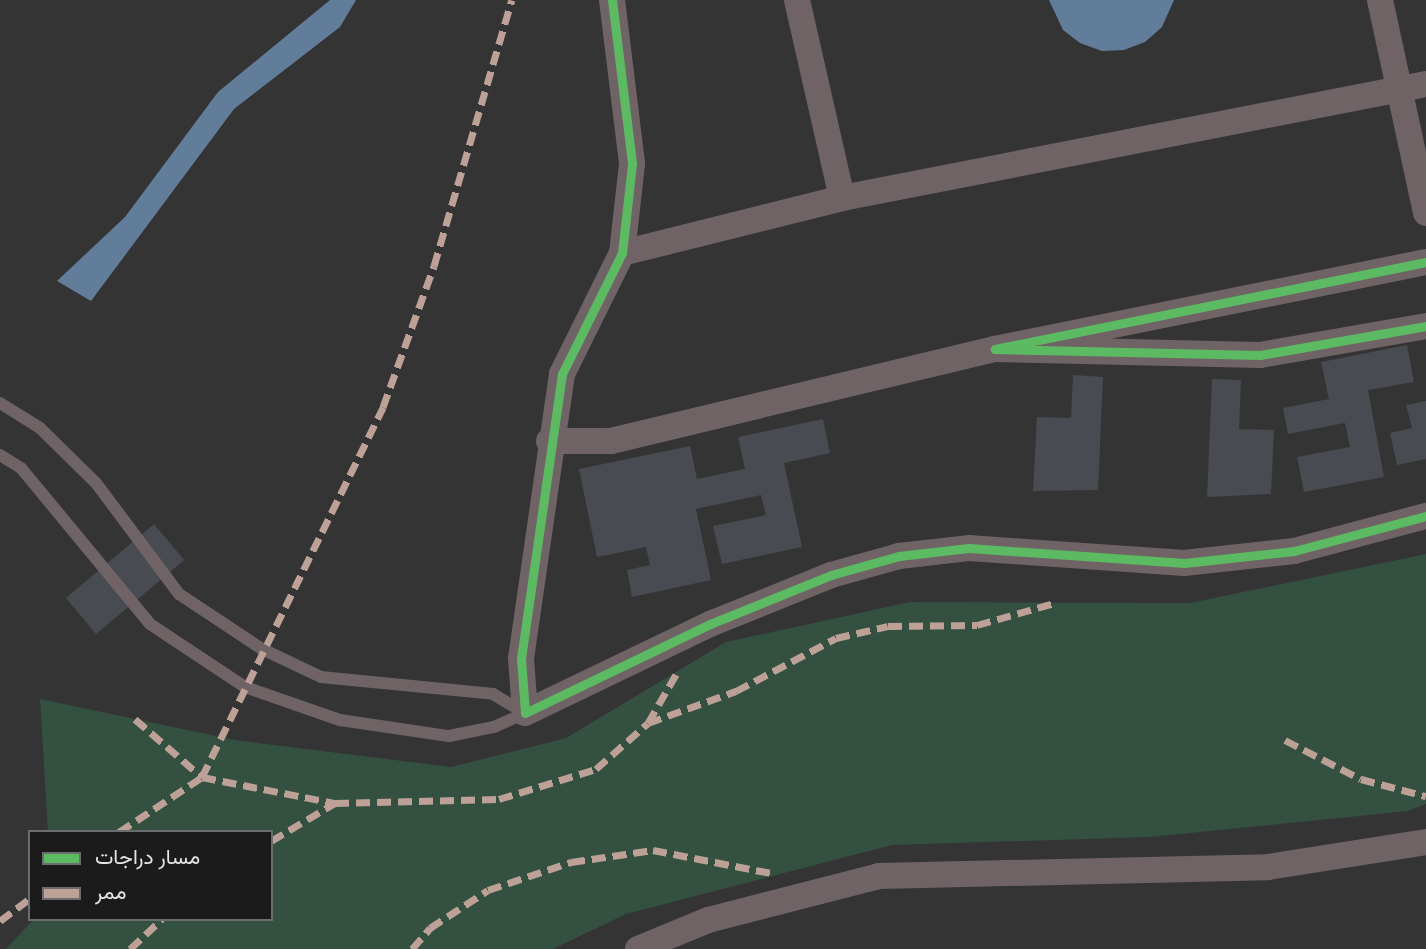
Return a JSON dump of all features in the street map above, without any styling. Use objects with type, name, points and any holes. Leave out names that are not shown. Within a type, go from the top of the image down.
[{"type":"street","points":[[612,0],[632,164],[622,253],[562,374],[549,441],[521,658],[525,713],[710,624],[831,575],[899,556],[969,548],[1184,563],[1294,551],[1426,516]]},
{"type":"street","points":[[797,0],[842,198]]},
{"type":"street","points":[[1380,0],[1426,214]]},
{"type":"street","points":[[622,253],[842,198],[1426,84]]},
{"type":"street","points":[[549,441],[611,441],[995,349],[1426,262]]},
{"type":"street","points":[[995,349],[1260,355],[1426,327]]},
{"type":"street","points":[[638,949],[708,920],[879,876],[1268,867],[1426,842]]},
{"type":"lane","points":[[0,403],[40,428],[96,483],[179,594],[262,649],[321,677],[493,694],[525,713]]},
{"type":"lane","points":[[0,455],[21,468],[150,624],[245,687],[340,720],[449,736],[494,727],[525,713]]},
{"type":"green space","points":[[1426,554],[1426,804],[1408,811],[1150,837],[892,845],[626,914],[553,949],[6,949],[32,921],[273,921],[273,830],[48,830],[40,699],[235,740],[451,767],[566,738],[726,642],[910,602],[1190,603]]},
{"type":"water","points":[[330,0],[356,0],[340,27],[234,109],[91,301],[57,281],[125,217],[218,92]]},
{"type":"water","points":[[1049,0],[1174,0],[1162,27],[1145,42],[1124,50],[1102,51],[1080,43],[1063,30]]},
{"type":"building","points":[[1407,345],[1414,382],[1368,390],[1384,477],[1304,492],[1297,457],[1350,447],[1345,423],[1288,434],[1283,408],[1329,399],[1321,362]]},
{"type":"building","points":[[1073,375],[1103,377],[1098,490],[1033,491],[1037,417],[1071,418]]},
{"type":"building","points":[[1212,379],[1241,380],[1239,429],[1274,430],[1271,494],[1207,497]]},
{"type":"building","points":[[1426,401],[1426,459],[1397,465],[1390,433],[1412,428],[1406,405]]},
{"type":"building","points":[[823,419],[830,453],[784,463],[802,547],[722,564],[713,526],[766,515],[761,495],[696,509],[711,580],[632,597],[627,570],[650,565],[646,547],[597,557],[579,469],[690,446],[697,479],[745,469],[738,437]]},
{"type":"building","points":[[154,524],[184,560],[96,634],[66,598]]},
{"type":"marked path","points":[[122,830],[202,777],[383,407],[434,266],[512,0]]},
{"type":"marked path","points":[[648,723],[736,691],[836,638],[888,626],[977,625],[1054,603]]},
{"type":"marked path","points":[[273,840],[335,803],[499,799],[596,769],[648,723],[678,671]]},
{"type":"marked path","points":[[135,719],[202,777],[335,803]]},
{"type":"marked path","points":[[1285,740],[1361,779],[1426,796]]},
{"type":"marked path","points":[[412,949],[430,928],[488,890],[571,862],[653,850],[776,874]]},
{"type":"marked path","points":[[0,921],[28,900]]},
{"type":"marked path","points":[[130,949],[160,921]]},
{"type":"cycle path","points":[[612,0],[632,164],[622,253],[562,374],[521,658],[525,713],[710,624],[831,575],[899,556],[969,548],[1184,563],[1294,551],[1426,516]]},
{"type":"cycle path","points":[[1426,262],[995,349],[1260,355],[1426,326]]}]
